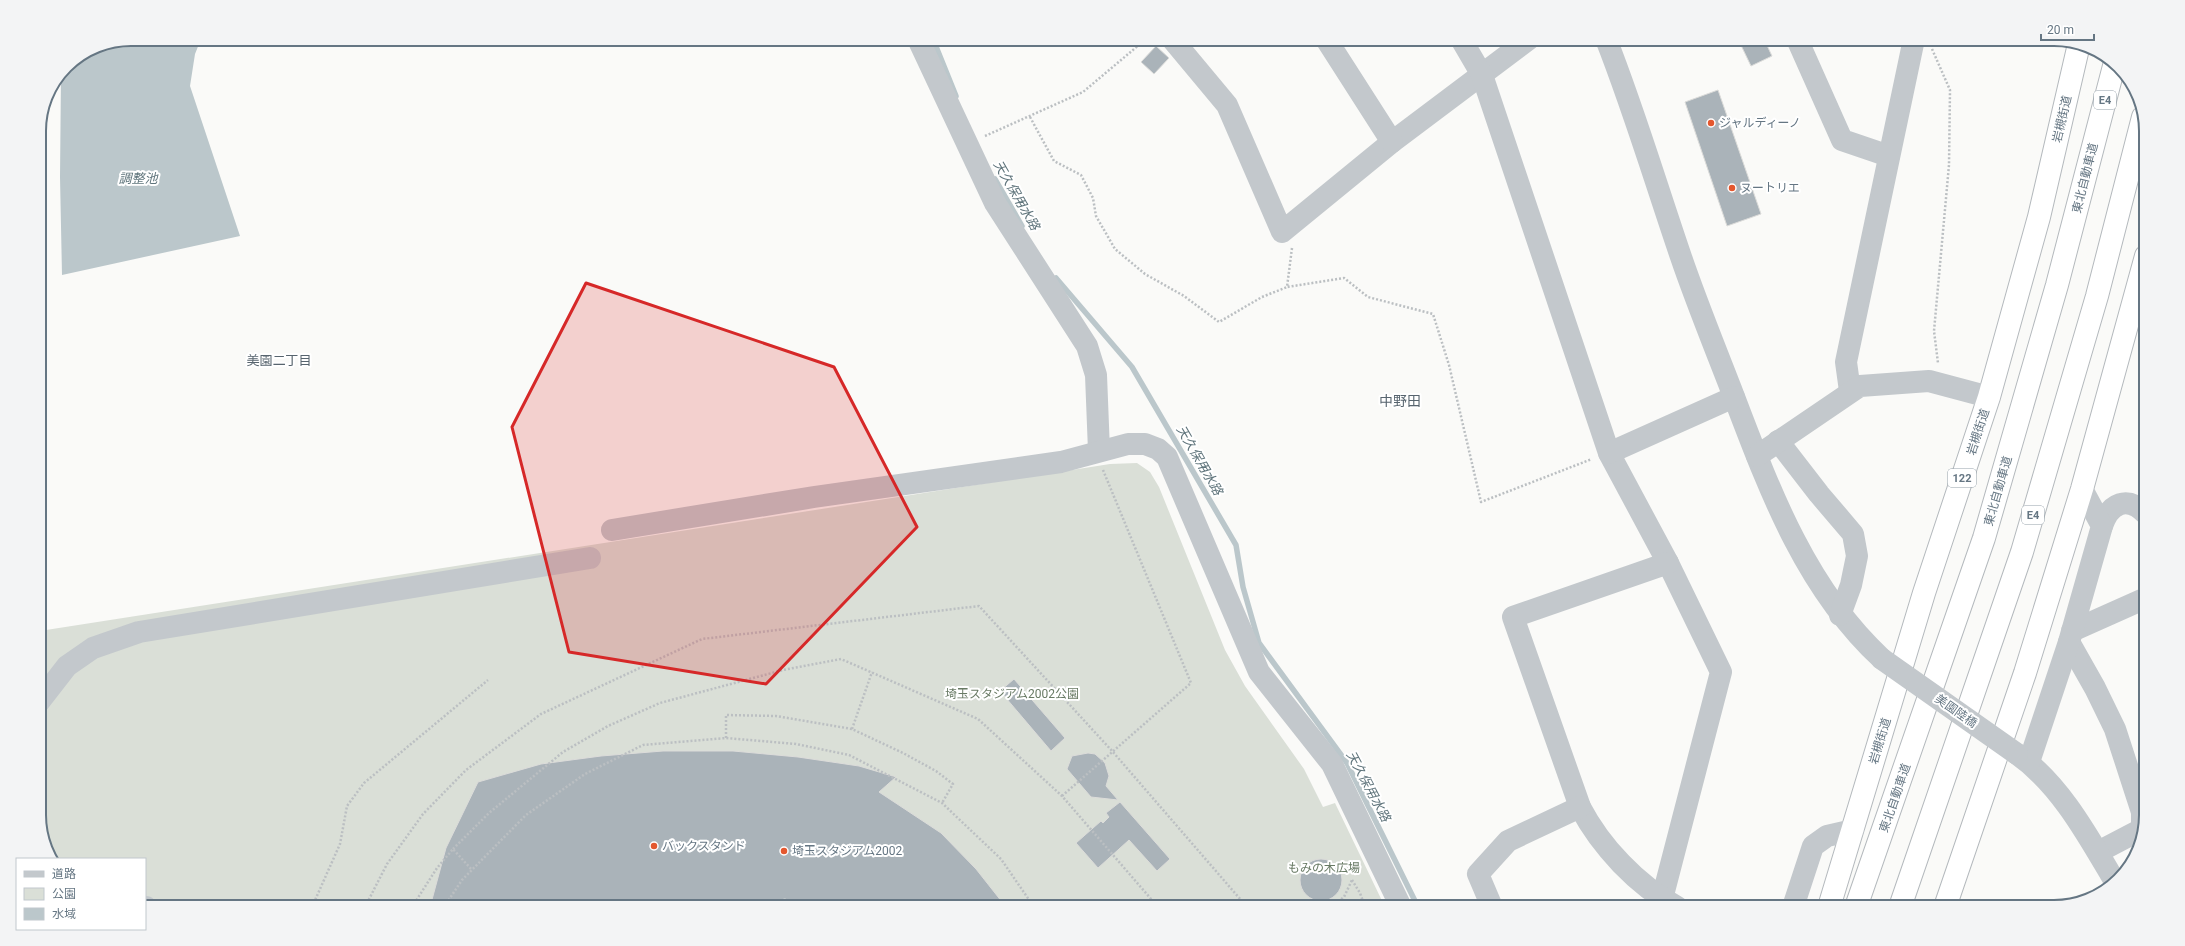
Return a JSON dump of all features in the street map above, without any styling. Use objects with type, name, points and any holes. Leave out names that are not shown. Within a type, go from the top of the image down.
[{"type":"highway","name":"岩槻街道","points":[[1831,900],[1924,593],[1989,397],[2039,217],[2078,50]]},
{"type":"highway","name":"東北自動車道","points":[[1858,900],[1984,538],[2057,285],[2113,70]]},
{"type":"highway","name":"E4","points":[[1902,900],[2022,552],[2097,296],[2139,133]]},
{"type":"highway","points":[[1947,900],[2025,673],[2082,489],[2139,281]]},
{"type":"street","points":[[921,46],[995,203],[1087,346],[1096,375],[1099,451]]},
{"type":"street","points":[[1178,46],[1227,105],[1282,232],[1392,142],[1521,46]]},
{"type":"street","points":[[1330,46],[1392,142]]},
{"type":"street","points":[[1465,46],[1482,75],[1609,452],[1668,563],[1721,672],[1670,900]]},
{"type":"street","name":"美園陸橋","points":[[1608,46],[1682,259],[1734,397],[1781,515],[1816,579],[1840,615],[1862,641],[1882,658],[2023,758],[2066,804],[2098,852],[2112,877]]},
{"type":"street","points":[[1800,46],[1842,140],[1890,156]]},
{"type":"street","points":[[1850,391],[1846,362],[1890,156],[1922,46]]},
{"type":"street","points":[[1757,456],[1850,391],[1860,386],[1929,381],[1989,397]]},
{"type":"street","points":[[1609,452],[1734,397]]},
{"type":"street","points":[[1778,441],[1819,494],[1853,534],[1857,556],[1851,585],[1840,615]]},
{"type":"street","points":[[612,530],[814,497],[1061,462],[1128,444],[1145,444],[1158,449],[1167,457],[1259,672],[1332,764],[1398,900]]},
{"type":"street","points":[[2082,489],[2102,526]]},
{"type":"street","points":[[2023,758],[2070,636],[2106,513],[2114,506],[2127,503],[2139,507]]},
{"type":"street","points":[[46,693],[67,666],[93,648],[139,632],[590,558]]},
{"type":"street","points":[[1666,900],[1618,859],[1592,830],[1580,807],[1513,617],[1668,563]]},
{"type":"street","points":[[2070,636],[2139,602]]},
{"type":"street","points":[[2070,636],[2116,729],[2139,802]]},
{"type":"street","points":[[1489,900],[1478,874],[1508,841],[1580,807]]},
{"type":"street","points":[[1795,900],[1813,846],[1828,836],[1853,830]]},
{"type":"street","points":[[2098,852],[2137,832]]},
{"type":"path","points":[[967,144],[1083,92],[1138,46]]},
{"type":"path","points":[[1925,46],[1950,90],[1949,165],[1934,331],[1940,384]]},
{"type":"path","points":[[1030,117],[1054,161],[1081,175],[1093,198],[1096,216],[1115,249],[1145,274],[1184,296],[1219,322],[1262,297],[1287,287],[1344,278],[1368,297],[1433,314],[1449,365],[1481,502],[1609,452]]},
{"type":"path","points":[[1287,287],[1297,220]]},
{"type":"path","points":[[1062,796],[1191,682],[1146,569],[1105,479],[1099,451]]},
{"type":"path","points":[[369,900],[387,864],[423,814],[466,770],[541,714],[702,639],[979,606],[1113,752],[1241,900]]},
{"type":"path","points":[[416,900],[437,868],[453,849],[489,813],[563,752],[608,726],[660,703],[783,670],[841,659],[978,719],[1031,765],[1062,796],[1152,900]]},
{"type":"path","points":[[852,729],[872,672]]},
{"type":"path","points":[[315,900],[340,844],[347,806],[364,783],[488,680]]},
{"type":"path","points":[[726,738],[726,715],[776,716],[852,729],[903,753],[936,771],[953,784],[942,803]]},
{"type":"path","points":[[449,900],[462,880],[526,815],[585,774],[643,745],[726,738],[796,744],[849,755],[942,803],[1001,859],[1029,900]]},
{"type":"path","points":[[453,849],[472,870]]},
{"type":"path","points":[[1340,900],[1344,897],[1352,880],[1362,900]]},
{"type":"highlighted area","points":[[586,283],[834,367],[917,527],[766,684],[569,652],[512,427]]},
{"type":"green space","name":"埼玉スタジアム2002公園","points":[[1137,463],[1150,472],[1159,487],[1225,650],[1245,686],[1304,769],[1323,807],[1335,803],[1382,900],[146,900],[146,858],[58,858],[51,842],[46,820],[46,630],[1110,464]]},
{"type":"water","name":"調整池","points":[[198,46],[195,54],[190,86],[240,236],[62,275],[60,177],[61,83],[75,67],[89,57],[109,49],[120,47]]},
{"type":"building","points":[[1156,46],[1169,58],[1154,74],[1141,62]]},
{"type":"building","points":[[1741,46],[1767,46],[1772,56],[1751,66]]},
{"type":"building","points":[[1718,90],[1761,214],[1727,226],[1685,102]]},
{"type":"building","points":[[1014,679],[1065,738],[1051,751],[1000,691]]},
{"type":"building","points":[[663,751],[733,751],[798,757],[859,766],[896,777],[879,792],[941,833],[976,869],[1000,900],[432,900],[446,848],[478,782],[541,764],[601,756]]},
{"type":"building","points":[[1088,753],[1095,754],[1105,763],[1109,776],[1106,786],[1118,800],[1091,797],[1067,769],[1072,756]]},
{"type":"building","points":[[1120,802],[1170,859],[1157,871],[1129,840],[1098,868],[1076,843],[1101,821],[1103,823],[1109,817],[1106,813]]},
{"type":"building","points":[[1317,859],[1325,859],[1333,862],[1339,868],[1342,876],[1342,884],[1339,892],[1329,900],[1313,900],[1309,898],[1303,892],[1300,884],[1300,876],[1303,868],[1309,862]]},
{"type":"waterway","name":"天久保用水路","points":[[936,46],[956,96]]},
{"type":"waterway","name":"天久保用水路","points":[[995,179],[1022,226]]},
{"type":"waterway","name":"天久保用水路","points":[[1056,278],[1132,367],[1236,545],[1243,587],[1259,643],[1347,763],[1415,900]]},
{"type":"place","name":"ジャルディーノ","points":[[1711,123]]},
{"type":"place","name":"ヌートリエ","points":[[1732,188]]},
{"type":"place","name":"バックスタンド","points":[[654,846]]},
{"type":"place","name":"埼玉スタジアム2002","points":[[784,851]]},
{"type":"district","name":"美園二丁目","points":[[279,360]]},
{"type":"district","name":"中野田","points":[[1400,401]]},
{"type":"park label","name":"もみの木広場","points":[[1324,868]]}]
